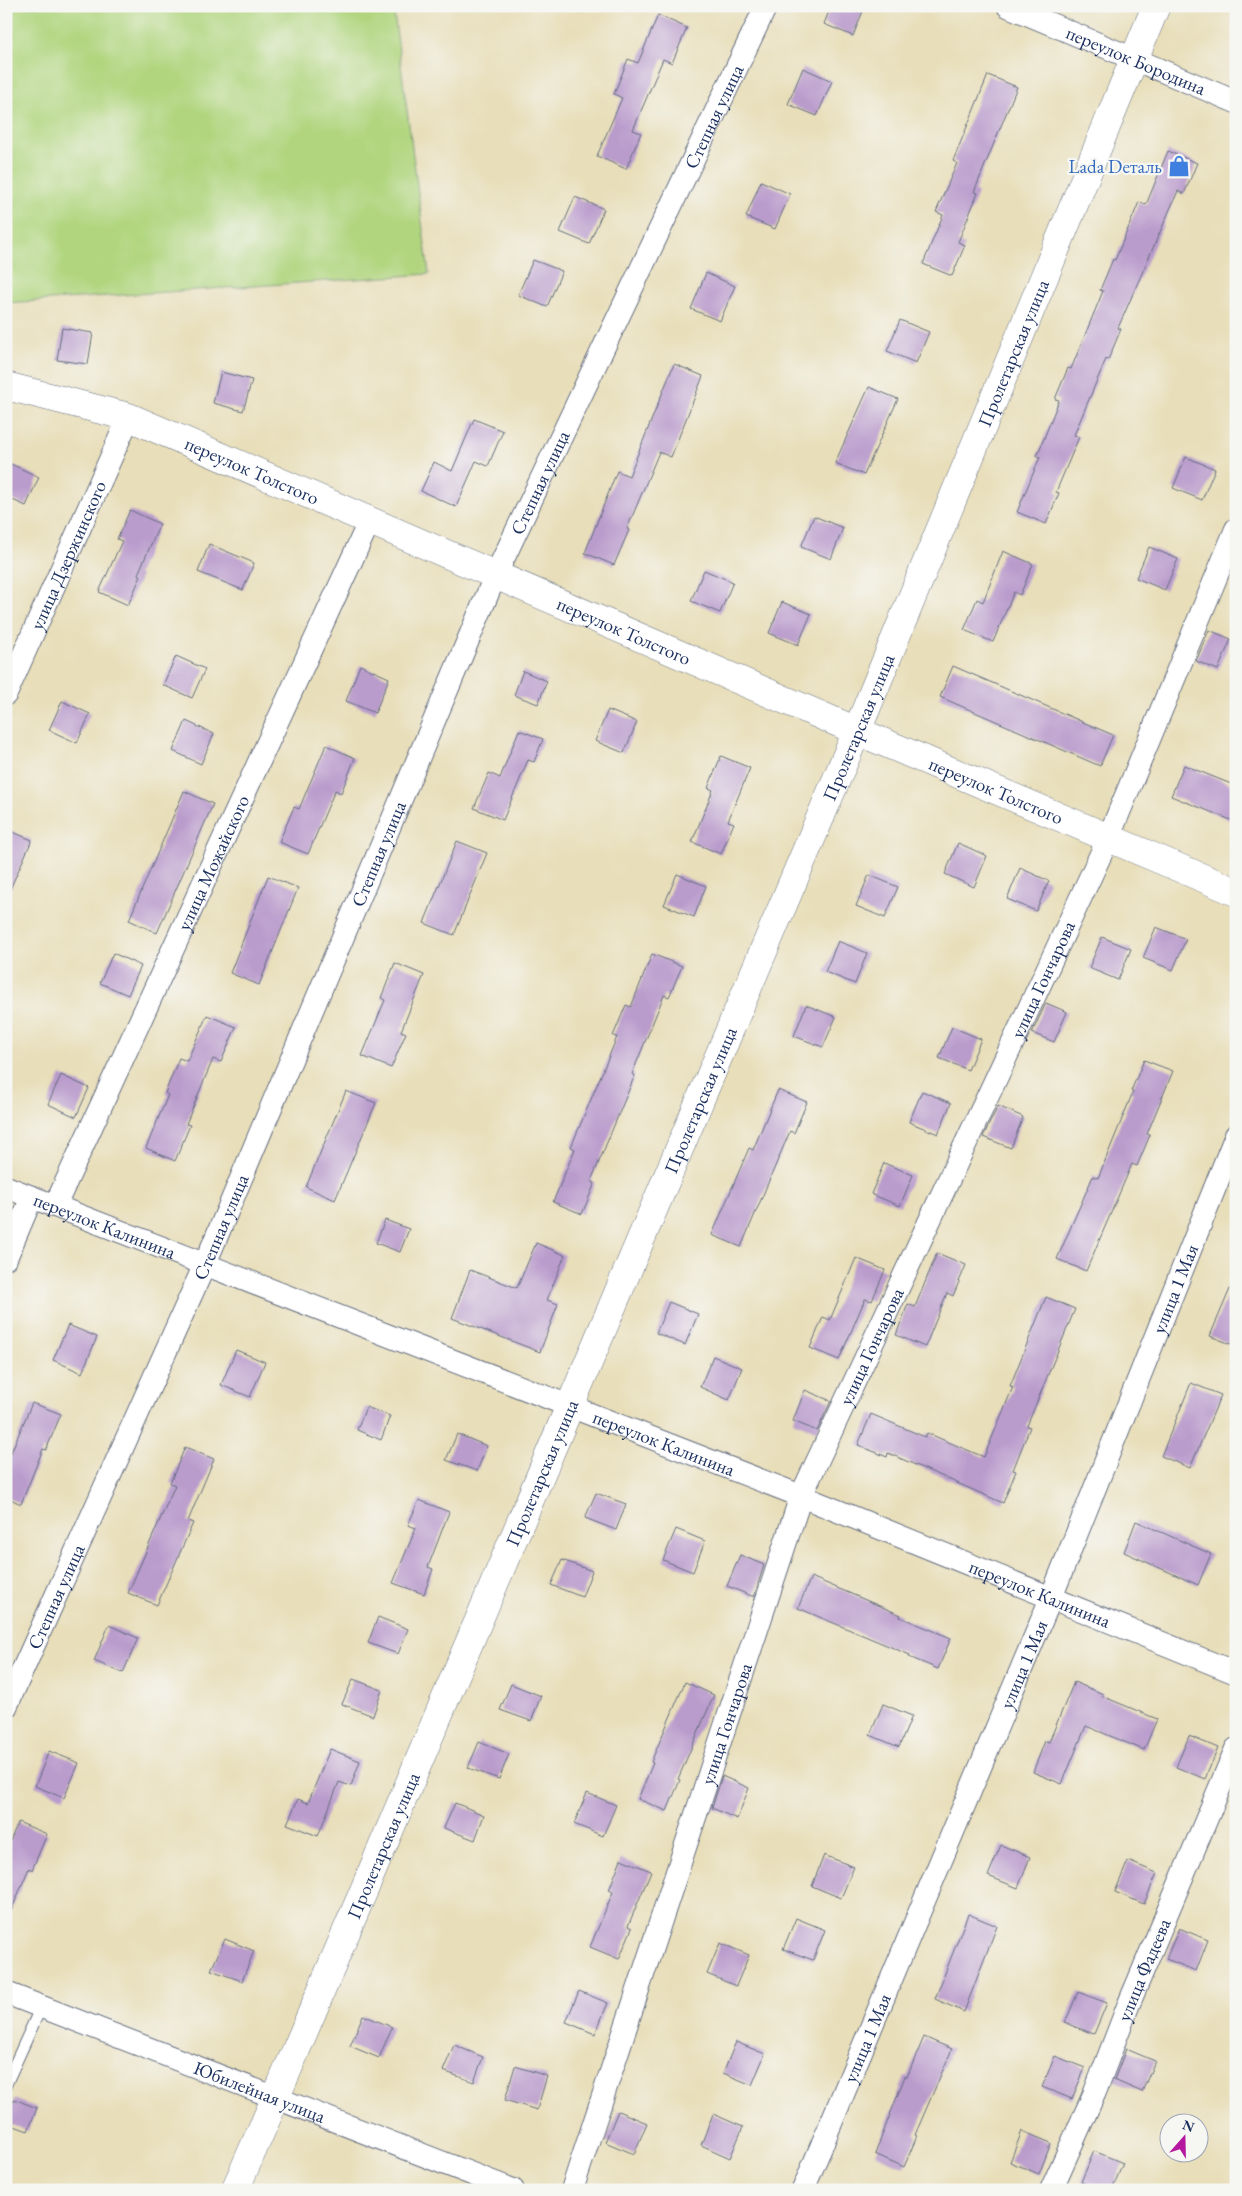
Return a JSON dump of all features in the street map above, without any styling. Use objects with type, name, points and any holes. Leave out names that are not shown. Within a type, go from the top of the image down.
[{"type":"main road","name":"Пролетарская улица","points":[[235,2190],[857,731],[1156,6]]},
{"type":"main road","name":"переулок Толстого","points":[[6,386],[129,416],[1108,839],[1236,892]]},
{"type":"street","name":"Степная улица","points":[[6,1707],[205,1264],[496,574],[766,6]]},
{"type":"street","name":"переулок Бородина","points":[[1008,6],[1236,102]]},
{"type":"street","name":"улица Дзержинского","points":[[6,694],[129,416]]},
{"type":"street","name":"улица Можайского","points":[[56,1206],[370,520]]},
{"type":"street","name":"улица Гончарова","points":[[572,2190],[801,1496],[1108,839],[1236,529]]},
{"type":"street","name":"улица 1 Мая","points":[[803,2190],[1050,1598],[1236,1135]]},
{"type":"street","name":"переулок Калинина","points":[[6,1187],[571,1405],[801,1496],[1236,1673]]},
{"type":"street","points":[[6,1258],[32,1198]]},
{"type":"street","name":"улица Фадеева","points":[[1051,2190],[1095,2092],[1128,2006],[1236,1749]]},
{"type":"street","name":"Юбилейная улица","points":[[6,1993],[513,2190]]},
{"type":"lane","points":[[6,2084],[41,2007]]},
{"type":"green space","points":[[6,6],[393,6],[429,274],[6,303]]},
{"type":"building","points":[[831,6],[865,6],[853,36],[824,24]]},
{"type":"building","points":[[658,15],[687,28],[672,63],[663,59],[633,130],[641,133],[626,169],[597,156],[622,98],[614,94],[628,59],[638,63]]},
{"type":"building","points":[[803,68],[832,81],[817,116],[788,104]]},
{"type":"building","points":[[988,75],[1017,87],[974,192],[978,193],[958,242],[965,245],[952,276],[923,264],[943,215],[936,212],[957,163],[953,161]]},
{"type":"building","points":[[1168,151],[1197,163],[1184,194],[1178,191],[1118,328],[1121,329],[1108,360],[1106,359],[1074,435],[1079,437],[1056,492],[1059,493],[1046,524],[1017,512],[1040,457],[1037,456],[1059,400],[1055,399],[1068,368],[1071,369],[1103,291],[1100,290],[1113,259],[1115,260],[1139,202],[1146,205]]},
{"type":"building","points":[[761,181],[790,194],[775,229],[746,217]]},
{"type":"building","points":[[575,197],[604,209],[589,244],[560,232]]},
{"type":"building","points":[[533,260],[562,271],[547,307],[518,295]]},
{"type":"building","points":[[706,273],[735,286],[720,321],[691,309]]},
{"type":"building","points":[[900,320],[929,332],[916,363],[887,351]]},
{"type":"building","points":[[62,328],[93,333],[88,364],[57,360]]},
{"type":"building","points":[[674,364],[703,376],[671,457],[659,452],[614,565],[585,553],[617,471],[629,476]]},
{"type":"building","points":[[221,372],[252,380],[243,411],[213,403]]},
{"type":"building","points":[[869,387],[898,399],[864,475],[835,463]]},
{"type":"building","points":[[474,419],[503,431],[488,466],[476,461],[456,507],[421,491],[434,462],[452,471]]},
{"type":"building","points":[[1186,457],[1215,469],[1202,500],[1173,488]]},
{"type":"building","points":[[11,464],[39,477],[26,506],[6,497],[6,474]]},
{"type":"building","points":[[130,510],[160,524],[138,574],[141,576],[128,605],[99,592],[122,541],[117,539]]},
{"type":"building","points":[[814,516],[843,528],[831,559],[801,547]]},
{"type":"building","points":[[209,544],[254,563],[243,590],[198,572]]},
{"type":"building","points":[[1149,547],[1178,559],[1165,590],[1136,578]]},
{"type":"building","points":[[1003,551],[1033,564],[1020,595],[1014,592],[993,642],[964,630],[977,599],[983,602]]},
{"type":"building","points":[[704,570],[733,582],[720,613],[691,601]]},
{"type":"building","points":[[782,602],[811,614],[798,645],[769,633]]},
{"type":"building","points":[[1209,630],[1231,639],[1218,670],[1196,661]]},
{"type":"building","points":[[176,656],[205,669],[192,698],[163,685]]},
{"type":"building","points":[[360,665],[389,678],[375,713],[346,701]]},
{"type":"building","points":[[953,666],[1113,735],[1100,766],[940,697]]},
{"type":"building","points":[[523,671],[547,681],[538,704],[514,695]]},
{"type":"building","points":[[62,701],[90,714],[77,743],[49,730]]},
{"type":"building","points":[[608,710],[637,722],[624,753],[595,741]]},
{"type":"building","points":[[186,721],[214,734],[201,764],[173,751]]},
{"type":"building","points":[[519,730],[543,739],[534,762],[528,760],[503,820],[474,808],[489,773],[500,778]]},
{"type":"building","points":[[326,745],[355,758],[341,793],[335,790],[308,854],[279,842],[294,807],[299,809]]},
{"type":"building","points":[[721,756],[750,768],[728,821],[734,823],[721,854],[692,842],[713,790],[708,788]]},
{"type":"building","points":[[1184,765],[1236,786],[1236,822],[1171,796]]},
{"type":"building","points":[[184,791],[213,804],[157,933],[129,920]]},
{"type":"building","points":[[6,829],[32,840],[6,898]]},
{"type":"building","points":[[457,841],[487,853],[454,935],[424,923]]},
{"type":"building","points":[[958,843],[987,856],[974,887],[945,874]]},
{"type":"building","points":[[1020,868],[1049,881],[1036,911],[1007,899]]},
{"type":"building","points":[[677,874],[706,886],[694,917],[664,905]]},
{"type":"building","points":[[869,875],[898,887],[885,918],[856,906]]},
{"type":"building","points":[[268,876],[298,888],[259,985],[230,973]]},
{"type":"building","points":[[1156,927],[1186,939],[1173,970],[1143,958]]},
{"type":"building","points":[[1102,937],[1131,949],[1118,980],[1089,968]]},
{"type":"building","points":[[838,941],[867,953],[855,984],[825,972]]},
{"type":"building","points":[[113,953],[141,966],[128,995],[100,983]]},
{"type":"building","points":[[652,954],[682,966],[669,997],[664,995],[632,1074],[635,1075],[591,1181],[595,1183],[582,1214],[553,1202],[575,1149],[571,1147],[617,1037],[613,1036],[626,1005],[631,1007]]},
{"type":"building","points":[[395,963],[424,975],[401,1031],[406,1033],[391,1068],[362,1056],[385,1000],[381,998]]},
{"type":"building","points":[[1046,1003],[1067,1012],[1054,1042],[1032,1033]]},
{"type":"building","points":[[806,1005],[836,1017],[823,1047],[794,1036]]},
{"type":"building","points":[[207,1015],[236,1027],[221,1062],[213,1059],[186,1124],[190,1125],[175,1161],[146,1148],[168,1095],[165,1093],[179,1058],[187,1061]]},
{"type":"building","points":[[952,1027],[981,1039],[968,1070],[939,1058]]},
{"type":"building","points":[[1144,1060],[1173,1071],[1147,1134],[1150,1135],[1137,1166],[1132,1164],[1086,1271],[1057,1259],[1093,1176],[1098,1178]]},
{"type":"building","points":[[61,1075],[89,1088],[76,1117],[48,1104]]},
{"type":"building","points":[[778,1090],[807,1102],[794,1133],[790,1131],[741,1247],[712,1235],[749,1148],[753,1150]]},
{"type":"building","points":[[346,1091],[376,1103],[335,1200],[306,1187]]},
{"type":"building","points":[[922,1091],[951,1103],[938,1134],[909,1122]]},
{"type":"building","points":[[998,1106],[1023,1117],[1011,1148],[983,1137]]},
{"type":"building","points":[[884,1163],[913,1175],[900,1206],[871,1194]]},
{"type":"building","points":[[385,1220],[409,1229],[400,1252],[376,1243]]},
{"type":"building","points":[[536,1243],[565,1255],[547,1300],[558,1304],[540,1352],[452,1318],[470,1270],[517,1288]]},
{"type":"building","points":[[937,1253],[966,1265],[953,1296],[947,1293],[925,1347],[896,1335],[908,1304],[915,1307]]},
{"type":"building","points":[[856,1258],[885,1270],[872,1301],[865,1299],[839,1360],[810,1348],[823,1317],[830,1320]]},
{"type":"building","points":[[1236,1275],[1236,1346],[1210,1336]]},
{"type":"building","points":[[1046,1297],[1075,1309],[1027,1426],[1030,1427],[1013,1470],[1016,1471],[1003,1503],[888,1453],[887,1457],[858,1445],[871,1414],[925,1437],[927,1433],[984,1457],[1013,1387],[1010,1386]]},
{"type":"building","points":[[669,1302],[698,1314],[685,1345],[656,1333]]},
{"type":"building","points":[[68,1325],[97,1337],[82,1373],[53,1360]]},
{"type":"building","points":[[236,1350],[265,1362],[250,1397],[221,1385]]},
{"type":"building","points":[[713,1356],[742,1368],[729,1400],[700,1387]]},
{"type":"building","points":[[1191,1383],[1221,1395],[1190,1468],[1161,1456]]},
{"type":"building","points":[[805,1390],[831,1401],[817,1431],[793,1421]]},
{"type":"building","points":[[32,1403],[61,1414],[46,1450],[43,1449],[21,1504],[6,1497],[6,1464]]},
{"type":"building","points":[[366,1407],[390,1416],[381,1440],[357,1430]]},
{"type":"building","points":[[457,1434],[487,1446],[477,1471],[446,1460]]},
{"type":"building","points":[[185,1447],[214,1459],[188,1521],[193,1523],[157,1605],[128,1593],[175,1485],[170,1483]]},
{"type":"building","points":[[596,1493],[626,1504],[616,1530],[585,1518]]},
{"type":"building","points":[[419,1500],[449,1512],[428,1567],[433,1569],[424,1594],[393,1583],[416,1528],[408,1525]]},
{"type":"building","points":[[1136,1521],[1211,1554],[1198,1585],[1124,1552]]},
{"type":"building","points":[[676,1529],[705,1541],[693,1572],[663,1560]]},
{"type":"building","points":[[740,1555],[764,1565],[754,1597],[727,1586]]},
{"type":"building","points":[[562,1560],[592,1571],[582,1597],[551,1585]]},
{"type":"building","points":[[811,1577],[951,1638],[938,1669],[909,1657],[910,1655],[798,1608]]},
{"type":"building","points":[[378,1617],[408,1629],[398,1654],[368,1643]]},
{"type":"building","points":[[109,1625],[138,1638],[123,1673],[94,1661]]},
{"type":"building","points":[[353,1679],[382,1690],[373,1716],[342,1704]]},
{"type":"building","points":[[685,1682],[714,1695],[678,1779],[680,1780],[667,1811],[638,1799],[653,1763],[651,1762]]},
{"type":"building","points":[[1074,1682],[1157,1719],[1144,1750],[1086,1726],[1062,1784],[1033,1772],[1045,1741],[1049,1742]]},
{"type":"building","points":[[511,1684],[541,1696],[531,1721],[500,1710]]},
{"type":"building","points":[[883,1704],[912,1716],[899,1747],[870,1735]]},
{"type":"building","points":[[1189,1736],[1218,1748],[1205,1779],[1176,1767]]},
{"type":"building","points":[[479,1742],[509,1754],[499,1779],[468,1768]]},
{"type":"building","points":[[330,1749],[360,1761],[351,1786],[339,1782],[318,1836],[287,1824],[298,1799],[308,1803]]},
{"type":"building","points":[[49,1751],[79,1763],[64,1798],[35,1786]]},
{"type":"building","points":[[722,1776],[749,1788],[737,1819],[712,1808]]},
{"type":"building","points":[[587,1793],[616,1805],[603,1836],[574,1824]]},
{"type":"building","points":[[455,1803],[484,1815],[475,1840],[444,1828]]},
{"type":"building","points":[[18,1822],[47,1834],[32,1870],[29,1868],[7,1921],[6,1851]]},
{"type":"building","points":[[1001,1845],[1030,1857],[1018,1888],[988,1876]]},
{"type":"building","points":[[824,1855],[854,1867],[841,1898],[812,1886]]},
{"type":"building","points":[[621,1859],[651,1871],[628,1926],[632,1928],[619,1959],[590,1947],[613,1892],[609,1890]]},
{"type":"building","points":[[1128,1861],[1157,1873],[1144,1904],[1115,1892]]},
{"type":"building","points":[[968,1914],[997,1926],[964,2012],[935,1999]]},
{"type":"building","points":[[796,1918],[825,1930],[813,1960],[783,1949]]},
{"type":"building","points":[[1179,1928],[1208,1940],[1196,1971],[1166,1959]]},
{"type":"building","points":[[225,1939],[254,1951],[242,1981],[211,1970]]},
{"type":"building","points":[[720,1943],[749,1955],[736,1986],[707,1974]]},
{"type":"building","points":[[579,1991],[608,2003],[595,2034],[566,2022]]},
{"type":"building","points":[[1078,1992],[1107,2003],[1094,2034],[1065,2023]]},
{"type":"building","points":[[363,2015],[392,2027],[379,2058],[350,2046]]},
{"type":"building","points":[[924,2037],[952,2049],[915,2135],[917,2136],[904,2167],[875,2154],[905,2076],[907,2077]]},
{"type":"building","points":[[736,2042],[765,2054],[752,2085],[723,2073]]},
{"type":"building","points":[[454,2045],[483,2057],[474,2082],[443,2071]]},
{"type":"building","points":[[1126,2049],[1155,2061],[1142,2092],[1114,2080]]},
{"type":"building","points":[[1055,2056],[1085,2068],[1072,2099],[1042,2087]]},
{"type":"building","points":[[515,2066],[547,2076],[537,2110],[505,2100]]},
{"type":"building","points":[[14,2099],[37,2108],[28,2131],[6,2123]]},
{"type":"building","points":[[618,2111],[647,2123],[634,2154],[605,2142]]},
{"type":"building","points":[[713,2114],[743,2127],[730,2158],[701,2145]]},
{"type":"building","points":[[1022,2131],[1051,2143],[1039,2174],[1010,2162]]},
{"type":"building","points":[[1094,2151],[1123,2163],[1112,2190],[1100,2190],[1081,2182]]},
{"type":"place","name":"Lada Dеталь","points":[[1179,166]]}]
